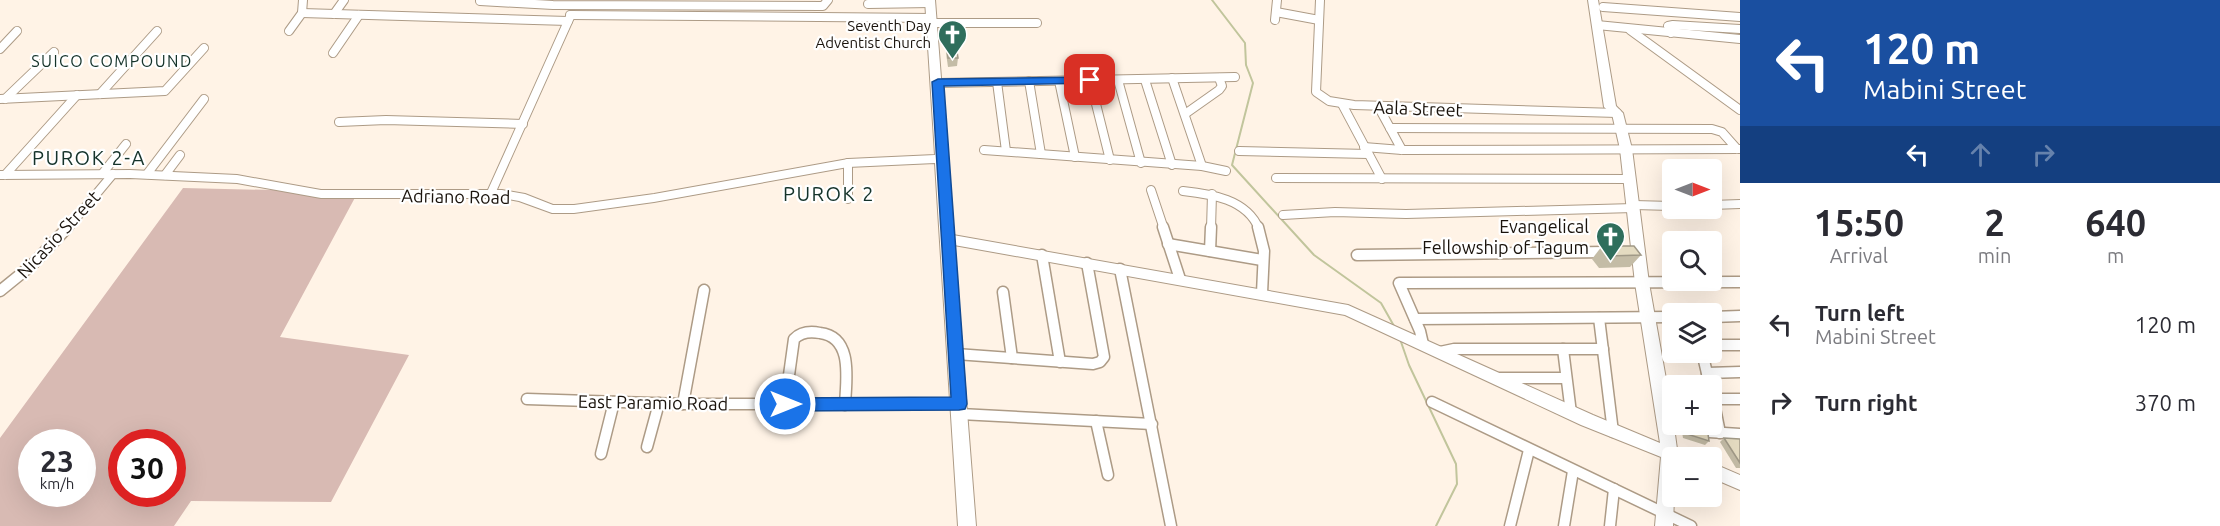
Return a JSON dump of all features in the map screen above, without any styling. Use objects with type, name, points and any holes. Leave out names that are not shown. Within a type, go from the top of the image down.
[{"type":"street","points":[[289,31],[302,13],[303,0]]},
{"type":"street","points":[[334,14],[344,0]]},
{"type":"street","points":[[480,1],[823,6],[828,0]]},
{"type":"street","points":[[1277,0],[1276,16],[1319,20]]},
{"type":"street","name":"Aala Street","points":[[1320,0],[1316,92],[1326,100],[1342,104],[1378,106],[1615,109]]},
{"type":"street","points":[[1593,0],[1602,26]]},
{"type":"street","points":[[490,193],[523,124],[575,2]]},
{"type":"street","points":[[868,4],[930,2],[938,82],[967,526]]},
{"type":"street","points":[[1662,376],[1642,282],[1632,251],[1634,207],[1631,179],[1607,61],[1602,26],[1603,4],[1740,17]]},
{"type":"street","points":[[302,13],[1037,23]]},
{"type":"street","points":[[333,53],[359,15]]},
{"type":"street","points":[[1671,33],[1668,26],[1673,25],[1740,29]]},
{"type":"street","points":[[1602,26],[1740,39]]},
{"type":"street","points":[[1628,29],[1740,110]]},
{"type":"street","points":[[0,49],[17,31]]},
{"type":"street","points":[[100,94],[157,31]]},
{"type":"street","points":[[3,99],[165,91],[204,48]]},
{"type":"street","points":[[3,99],[54,52]]},
{"type":"street","points":[[938,82],[1235,77]]},
{"type":"street","points":[[1172,78],[1202,166]]},
{"type":"street","points":[[1185,114],[1219,90],[1222,86],[1219,78]]},
{"type":"street","points":[[1090,80],[1110,160]]},
{"type":"street","points":[[1118,80],[1141,163]]},
{"type":"street","points":[[1145,80],[1172,165]]},
{"type":"street","points":[[1029,81],[1041,154]]},
{"type":"street","points":[[1059,81],[1076,157]]},
{"type":"street","points":[[997,82],[1006,151]]},
{"type":"street","points":[[3,175],[77,95]]},
{"type":"street","points":[[147,174],[204,99]]},
{"type":"street","points":[[1342,104],[1382,179]]},
{"type":"street","points":[[1378,106],[1402,150]]},
{"type":"street","points":[[339,122],[386,120],[523,124]]},
{"type":"street","points":[[1390,128],[1716,130],[1722,132],[1739,149]]},
{"type":"street","name":"Nicasio Street","points":[[0,291],[42,255],[108,174],[126,144]]},
{"type":"street","points":[[1239,151],[1739,149]]},
{"type":"street","points":[[984,150],[1202,166],[1226,171]]},
{"type":"street","points":[[165,176],[180,155]]},
{"type":"street","name":"Adriano Road","points":[[3,175],[147,174],[250,180],[294,191],[321,194],[490,193],[513,195],[552,209],[574,209],[664,196],[848,163],[943,159]]},
{"type":"street","points":[[848,163],[848,199]]},
{"type":"street","points":[[1276,178],[1631,179]]},
{"type":"street","points":[[1151,190],[1180,279]]},
{"type":"street","points":[[1182,191],[1212,194],[1239,203],[1253,219],[1262,237],[1262,293]]},
{"type":"street","points":[[1210,251],[1212,194]]},
{"type":"street","points":[[1722,205],[1740,204]]},
{"type":"street","points":[[1282,215],[1335,212],[1406,214],[1662,206]]},
{"type":"street","points":[[948,238],[1348,310],[1613,432],[1662,450]]},
{"type":"street","points":[[1168,244],[1262,260]]},
{"type":"street","points":[[1357,255],[1614,252]]},
{"type":"street","points":[[1042,255],[1060,362]]},
{"type":"street","points":[[956,354],[1093,364],[1103,360],[1087,263]]},
{"type":"street","points":[[1120,269],[1171,526]]},
{"type":"street","points":[[1423,344],[1423,338],[1399,283],[1740,282]]},
{"type":"street","points":[[683,404],[704,290]]},
{"type":"street","points":[[1003,292],[1012,358]]},
{"type":"street","points":[[1722,317],[1740,316]]},
{"type":"street","points":[[1415,319],[1662,317]]},
{"type":"street","points":[[1599,318],[1613,432]]},
{"type":"street","points":[[785,404],[794,339],[804,332],[820,332],[833,335],[843,346],[846,364],[846,405]]},
{"type":"street","points":[[1722,345],[1740,345]]},
{"type":"street","points":[[1440,352],[1454,349],[1603,349]]},
{"type":"street","points":[[1563,349],[1571,413]]},
{"type":"street","points":[[1705,363],[1707,373],[1740,372]]},
{"type":"street","points":[[1495,378],[1566,378]]},
{"type":"street","points":[[1534,378],[1536,397]]},
{"type":"street","points":[[1722,397],[1740,399]]},
{"type":"street","name":"East Paramio Road","points":[[527,399],[960,409],[1152,424]]},
{"type":"street","points":[[601,454],[614,402]]},
{"type":"street","points":[[1432,402],[1614,489],[1665,520],[1691,526]]},
{"type":"street","points":[[647,447],[659,403]]},
{"type":"street","points":[[1096,421],[1108,475]]},
{"type":"street","points":[[1722,433],[1740,434]]},
{"type":"street","points":[[1510,526],[1529,450]]},
{"type":"street","points":[[1564,526],[1573,471]]},
{"type":"street","points":[[1722,475],[1740,483]]},
{"type":"street","points":[[1610,526],[1614,489]]},
{"type":"shaded area","points":[[183,188],[358,192],[280,337],[409,355],[331,502],[191,501],[174,526],[0,526],[0,438]]},
{"type":"building","points":[[947,45],[956,45],[958,58],[948,58]]},
{"type":"building","points":[[1602,246],[1634,246],[1641,255],[1609,256]]},
{"type":"building","points":[[1690,435],[1708,435],[1709,441]]},
{"type":"building","points":[[1724,438],[1740,439],[1740,463]]},
{"type":"waterway","points":[[1212,0],[1245,43],[1246,65],[1253,83],[1232,165],[1314,255],[1381,303],[1394,326]]},
{"type":"waterway","points":[[1400,339],[1409,365],[1456,464],[1457,484],[1436,526]]},
{"type":"place","name":"Seventh Day Adventist Church","points":[[952,60]]},
{"type":"place","name":"Evangelical Fellowship of Tagum","points":[[1610,262]]},
{"type":"district","name":"SUICO COMPOUND","points":[[112,61]]},
{"type":"district","name":"PUROK 2-A","points":[[89,157]]},
{"type":"district","name":"PUROK 2","points":[[829,193]]},
{"type":"route","points":[[785,404],[959,404],[938,82],[1090,80]]}]
